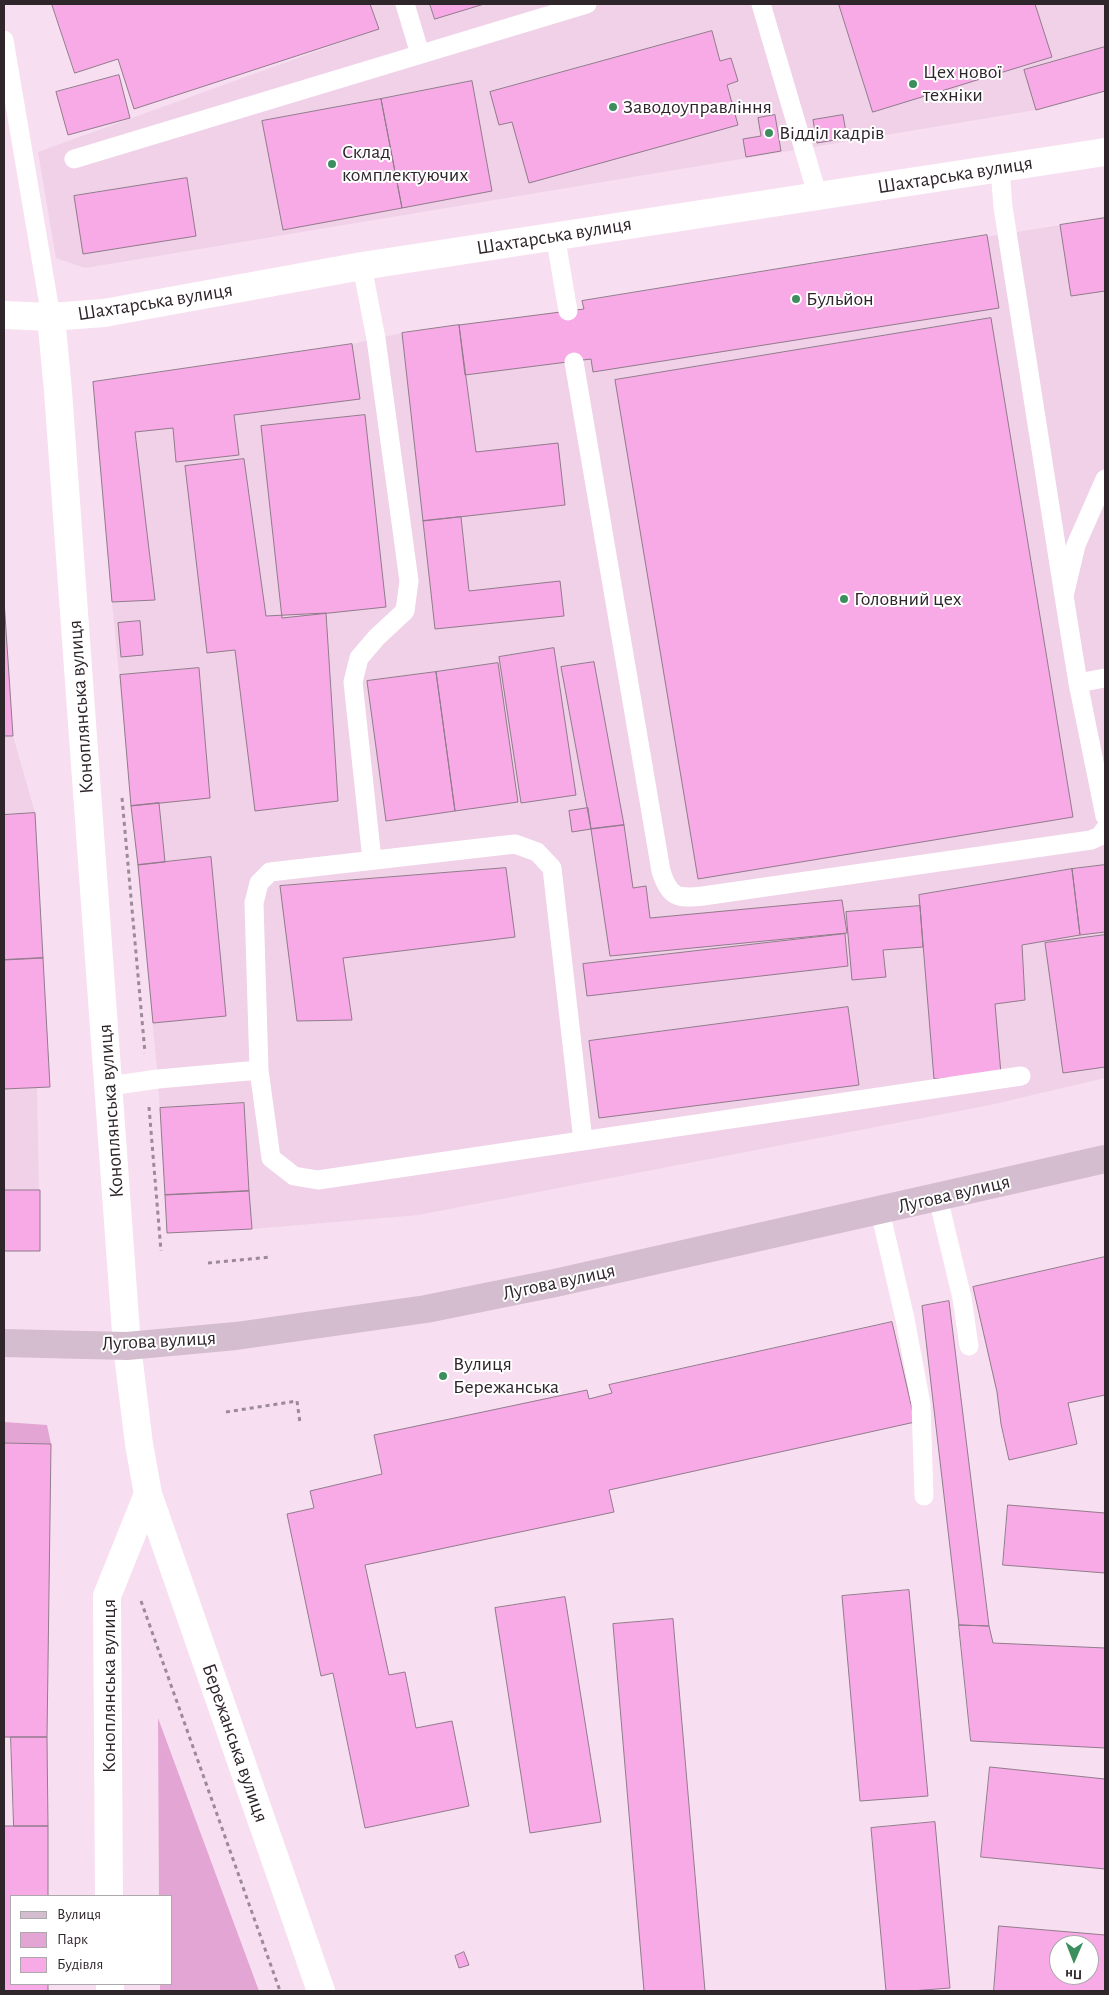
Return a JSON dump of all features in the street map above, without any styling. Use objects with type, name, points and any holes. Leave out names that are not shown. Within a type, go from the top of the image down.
[{"type":"main road","name":"Лугова вулиця","points":[[4,1343],[127,1346],[236,1336],[426,1309],[555,1284],[1105,1159]]},
{"type":"street","name":"Шахтарська вулиця","points":[[4,314],[51,317],[104,313],[362,266],[1105,152]]},
{"type":"street","name":"Коноплянська вулиця","points":[[51,317],[58,391],[127,1346],[139,1444],[148,1494],[106,1596],[109,1895]]},
{"type":"street","name":"Бережанська вулиця","points":[[148,1494],[321,1991]]},
{"type":"lane","points":[[405,4],[420,54]]},
{"type":"lane","points":[[74,159],[587,4]]},
{"type":"lane","points":[[761,4],[818,197]]},
{"type":"lane","points":[[4,40],[51,317]]},
{"type":"lane","points":[[1000,168],[1003,207],[1078,683],[1105,816]]},
{"type":"lane","points":[[555,235],[568,311]]},
{"type":"lane","points":[[362,266],[376,339],[409,581],[405,610],[377,637],[359,658],[353,682],[372,860]]},
{"type":"lane","points":[[574,362],[661,871],[666,888],[678,896],[703,896],[1090,840],[1100,836],[1105,829]]},
{"type":"lane","points":[[1064,596],[1076,546],[1105,479]]},
{"type":"lane","points":[[1078,683],[1105,678]]},
{"type":"lane","points":[[583,1141],[552,868],[537,852],[515,844],[270,872],[259,883],[254,903],[259,1070],[271,1158],[294,1176],[318,1180],[583,1141],[1021,1076]]},
{"type":"lane","points":[[109,1086],[158,1079],[259,1070]]},
{"type":"lane","points":[[938,1198],[962,1298],[969,1346]]},
{"type":"lane","points":[[880,1211],[905,1320],[921,1404],[924,1496]]},
{"type":"path","points":[[122,797],[161,1251]]},
{"type":"path","points":[[208,1263],[271,1257]]},
{"type":"path","points":[[226,1412],[297,1401],[300,1423]]},
{"type":"path","points":[[106,1596],[139,1596],[280,1991]]},
{"type":"shaded area","points":[[370,4],[1105,4],[1105,91],[1036,110],[85,268],[56,258],[38,152],[378,29]]},
{"type":"shaded area","points":[[1105,218],[1105,1078],[990,1105],[418,1215],[252,1229],[167,1233],[158,1079],[112,602],[93,382],[352,344],[402,333],[583,309],[582,301]]},
{"type":"shaded area","points":[[4,600],[13,736],[35,813],[50,1087],[37,1088],[40,1251],[4,1251]]},
{"type":"green space","points":[[4,1422],[47,1425],[51,1444],[4,1443]]},
{"type":"green space","points":[[158,1718],[259,1991],[160,1991],[160,1985],[172,1985],[172,1895],[159,1895]]},
{"type":"building","points":[[52,4],[370,4],[379,29],[134,109],[118,59],[75,73]]},
{"type":"building","points":[[430,4],[484,4],[435,19]]},
{"type":"building","name":"Цех нової техніки","points":[[839,4],[1035,4],[1052,57],[873,112]]},
{"type":"building","name":"Заводоуправління","points":[[712,31],[720,61],[731,58],[738,81],[727,85],[738,125],[529,183],[512,122],[499,125],[490,92]]},
{"type":"building","points":[[1105,47],[1105,91],[1036,110],[1024,70]]},
{"type":"building","points":[[119,75],[130,118],[68,135],[56,92]]},
{"type":"building","points":[[472,81],[492,191],[402,208],[381,99]]},
{"type":"building","name":"Склад комплектуючих","points":[[381,99],[402,208],[283,230],[262,121]]},
{"type":"building","name":"Відділ кадрів","points":[[775,115],[781,151],[746,157],[743,139],[761,136],[758,118]]},
{"type":"building","points":[[843,115],[847,138],[817,143],[813,120]]},
{"type":"building","points":[[187,178],[196,236],[83,254],[74,196]]},
{"type":"building","points":[[1105,218],[1105,291],[1071,296],[1060,225]]},
{"type":"building","points":[[987,235],[999,308],[593,372],[591,359],[465,375],[459,325],[584,309],[582,301]]},
{"type":"building","name":"Головний цех","points":[[991,318],[1073,817],[698,879],[615,380]]},
{"type":"building","points":[[459,325],[476,452],[558,443],[565,505],[423,521],[402,333]]},
{"type":"building","points":[[352,344],[360,399],[234,415],[239,455],[176,462],[173,428],[135,432],[155,600],[112,602],[93,382]]},
{"type":"building","points":[[365,415],[386,607],[282,618],[261,426]]},
{"type":"building","points":[[244,459],[266,616],[326,613],[338,801],[255,811],[235,650],[207,653],[185,466]]},
{"type":"building","points":[[461,517],[469,591],[560,581],[564,616],[435,629],[423,521]]},
{"type":"building","points":[[4,600],[13,736],[4,736]]},
{"type":"building","points":[[140,621],[143,655],[121,657],[118,623]]},
{"type":"building","points":[[554,648],[576,795],[521,803],[499,657]]},
{"type":"building","points":[[594,662],[624,825],[591,829],[561,667]]},
{"type":"building","points":[[498,663],[518,802],[455,811],[436,672]]},
{"type":"building","points":[[199,668],[210,798],[131,806],[120,675]]},
{"type":"building","points":[[436,672],[455,811],[386,821],[367,681]]},
{"type":"building","points":[[159,803],[165,862],[138,865],[131,806]]},
{"type":"building","points":[[588,808],[591,829],[572,832],[569,811]]},
{"type":"building","points":[[35,813],[43,958],[4,960],[4,815]]},
{"type":"building","points":[[624,825],[633,888],[646,886],[650,918],[842,900],[847,933],[610,956],[591,829]]},
{"type":"building","points":[[211,857],[226,1016],[153,1023],[138,865]]},
{"type":"building","points":[[1105,865],[1105,932],[1080,935],[1072,869]]},
{"type":"building","points":[[506,868],[515,937],[343,958],[352,1020],[297,1021],[280,886]]},
{"type":"building","points":[[1072,869],[1080,935],[1022,945],[1025,1000],[995,1004],[1001,1074],[934,1079],[919,895]]},
{"type":"building","points":[[920,906],[923,947],[883,950],[886,977],[852,980],[846,912]]},
{"type":"building","points":[[845,934],[848,966],[587,996],[583,964]]},
{"type":"building","points":[[1105,935],[1105,1067],[1063,1073],[1045,943]]},
{"type":"building","points":[[43,958],[50,1087],[4,1089],[4,960]]},
{"type":"building","points":[[848,1007],[859,1085],[599,1118],[589,1041]]},
{"type":"building","points":[[244,1103],[249,1191],[165,1195],[160,1108]]},
{"type":"building","points":[[4,1190],[40,1190],[40,1251],[4,1251]]},
{"type":"building","points":[[249,1191],[252,1229],[167,1233],[165,1195]]},
{"type":"building","points":[[1105,1257],[1105,1395],[1068,1403],[1077,1444],[1009,1460],[1001,1424],[997,1392],[973,1287]]},
{"type":"building","points":[[949,1301],[989,1626],[959,1625],[922,1306]]},
{"type":"building","points":[[892,1322],[915,1422],[609,1490],[614,1512],[365,1565],[389,1675],[405,1672],[416,1728],[452,1721],[469,1806],[365,1828],[333,1673],[321,1676],[287,1514],[314,1508],[310,1491],[382,1474],[374,1435],[587,1390],[589,1399],[612,1393],[609,1385]]},
{"type":"building","points":[[4,1443],[51,1444],[47,1737],[4,1737]]},
{"type":"building","points":[[1008,1505],[1105,1513],[1105,1573],[1003,1565]]},
{"type":"building","points":[[909,1590],[928,1796],[860,1801],[842,1596]]},
{"type":"building","points":[[565,1597],[601,1822],[530,1833],[495,1608]]},
{"type":"building","points":[[673,1619],[705,1991],[644,1991],[613,1624]]},
{"type":"building","points":[[959,1625],[989,1626],[993,1643],[1105,1648],[1105,1748],[971,1741]]},
{"type":"building","points":[[11,1737],[47,1737],[48,1826],[14,1826]]},
{"type":"building","points":[[990,1767],[1105,1779],[1105,1869],[981,1857]]},
{"type":"building","points":[[935,1822],[950,1988],[886,1991],[871,1828]]},
{"type":"building","points":[[4,1826],[48,1826],[48,1895],[10,1895],[10,1985],[48,1985],[48,1991],[4,1991]]},
{"type":"building","points":[[999,1926],[1105,1935],[1105,1991],[994,1991]]},
{"type":"building","points":[[464,1952],[469,1965],[459,1968],[455,1956]]},
{"type":"place","name":"Цех нової техніки","points":[[913,84]]},
{"type":"place","name":"Заводоуправління","points":[[613,107]]},
{"type":"place","name":"Відділ кадрів","points":[[769,133]]},
{"type":"place","name":"Склад комплектуючих","points":[[332,164]]},
{"type":"place","name":"Бульйон","points":[[796,299]]},
{"type":"place","name":"Головний цех","points":[[844,599]]},
{"type":"place","name":"Вулиця Бережанська","points":[[443,1376]]}]
